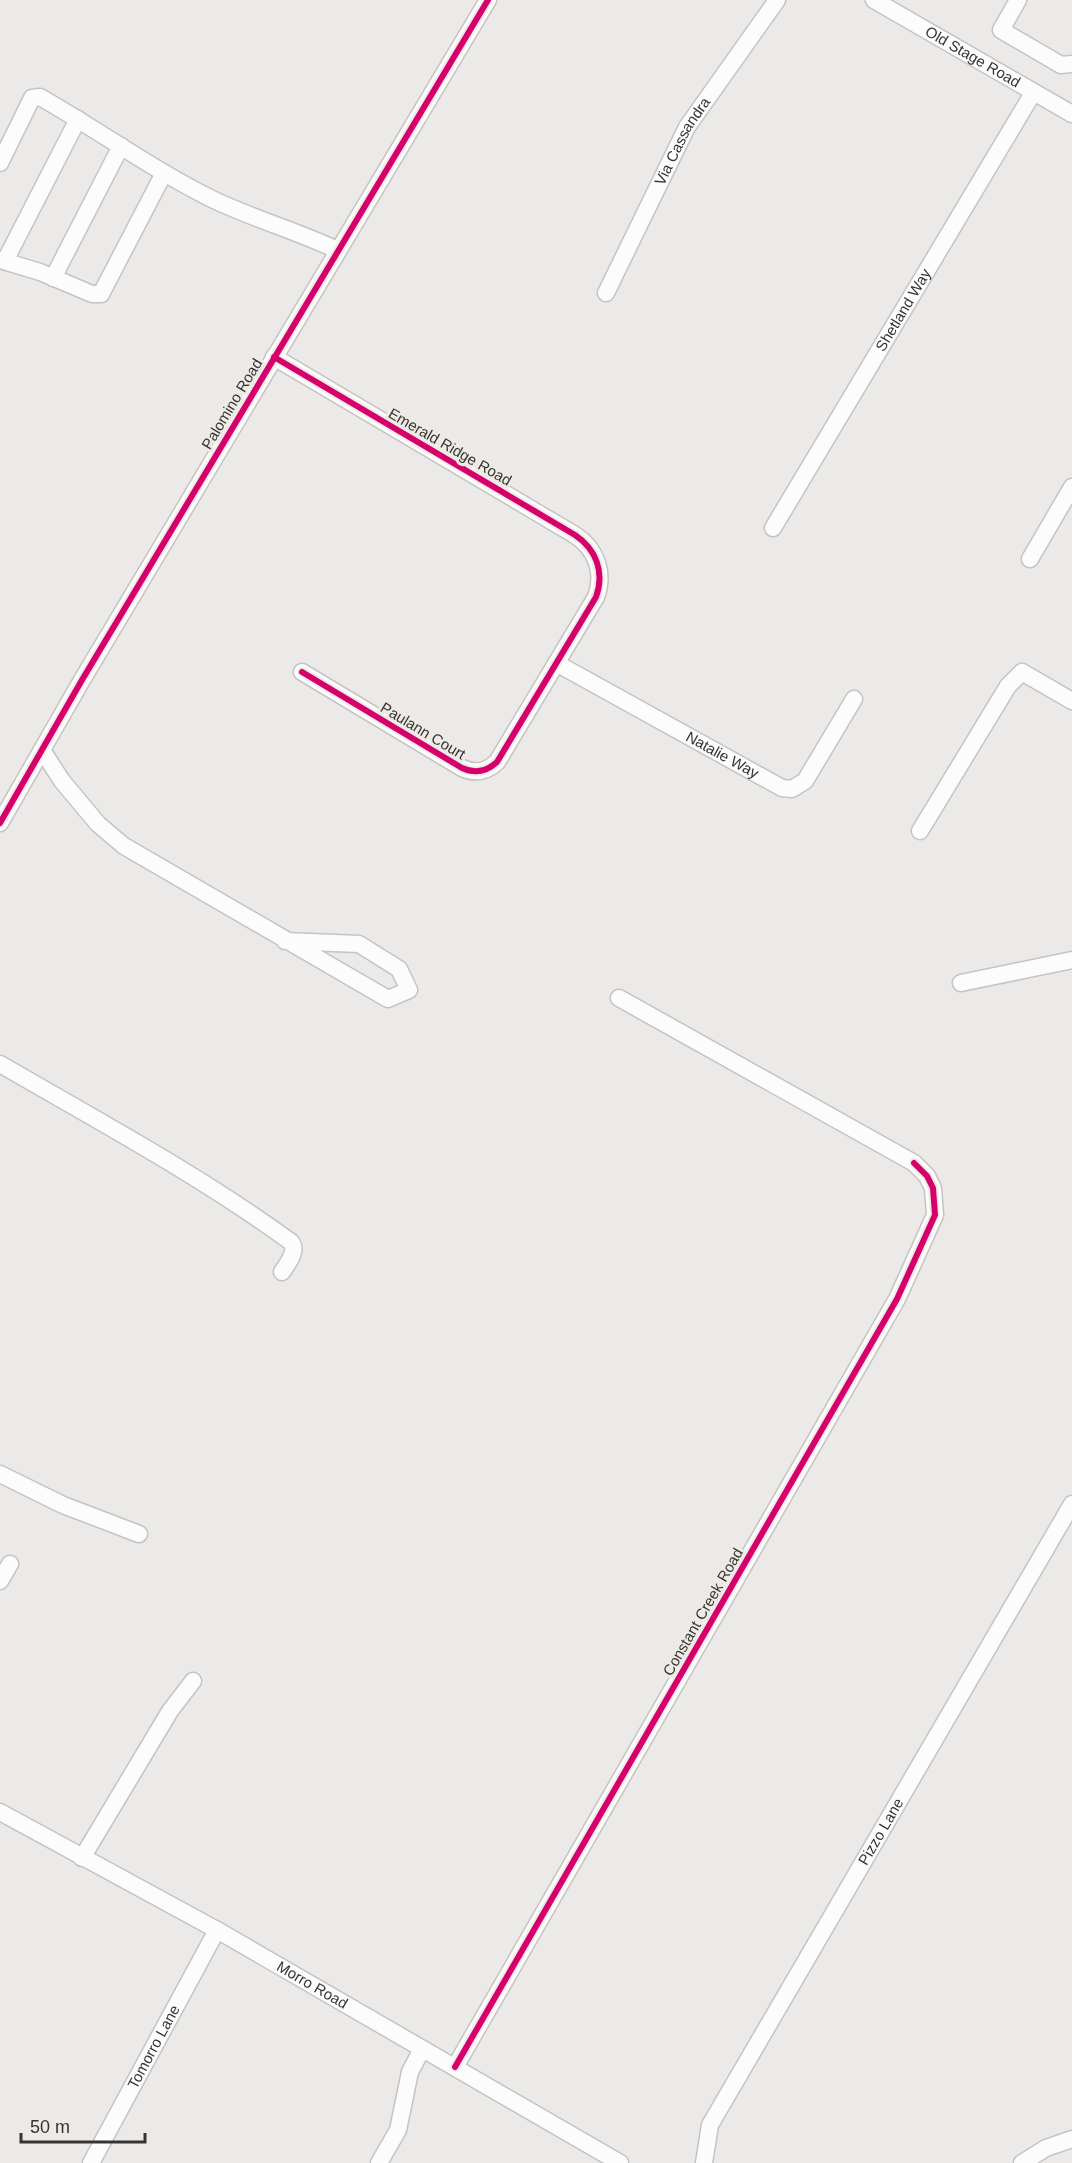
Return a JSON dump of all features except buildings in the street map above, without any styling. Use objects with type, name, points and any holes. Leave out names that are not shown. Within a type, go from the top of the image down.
[{"type":"street","name":"Palomino Road","points":[[0,823],[274,357],[488,0]]},
{"type":"street","name":"Via Cassandra","points":[[606,293],[687,127],[777,0]]},
{"type":"street","points":[[1018,0],[1001,30],[1061,65],[1072,64]]},
{"type":"street","name":"Old Stage Road","points":[[877,1],[1072,114]]},
{"type":"street","name":"Shetland Way","points":[[773,528],[1033,93]]},
{"type":"street","points":[[0,163],[32,98],[40,96],[164,173],[216,201],[338,250]]},
{"type":"street","points":[[78,119],[3,260],[92,294],[101,294],[164,173]]},
{"type":"street","points":[[53,278],[121,146]]},
{"type":"street","name":"Emerald Ridge Road","points":[[274,357],[575,535],[590,549],[600,571],[596,597],[556,663]]},
{"type":"street","points":[[1030,559],[1072,487]]},
{"type":"street","name":"Paulann Court","points":[[302,672],[462,768],[478,772],[486,770],[497,762],[556,663]]},
{"type":"street","name":"Natalie Way","points":[[556,663],[782,788],[792,789],[805,781],[854,699]]},
{"type":"street","points":[[920,831],[1008,686],[1022,672],[1072,701]]},
{"type":"street","points":[[42,750],[62,781],[98,824],[124,846],[285,940],[388,999],[409,990],[399,969],[359,944],[285,940]]},
{"type":"street","points":[[961,983],[1072,960]]},
{"type":"street","name":"Constant Creek Road","points":[[455,2067],[897,1299],[935,1215],[933,1188],[927,1176],[914,1163],[619,998]]},
{"type":"street","points":[[0,1064],[250,1212],[294,1245],[294,1252],[282,1272]]},
{"type":"street","points":[[0,1474],[63,1505],[139,1534]]},
{"type":"street","name":"Pizzo Lane","points":[[704,2163],[710,2125],[1072,1504]]},
{"type":"street","points":[[0,1581],[10,1564]]},
{"type":"street","points":[[82,1858],[170,1711],[193,1681]]},
{"type":"street","name":"Morro Road","points":[[0,1812],[217,1930],[621,2163]]},
{"type":"street","name":"Tomorro Lane","points":[[91,2163],[217,1930]]},
{"type":"street","points":[[379,2163],[398,2130],[410,2072],[422,2049]]},
{"type":"street","points":[[1022,2163],[1046,2148],[1072,2139]]},
{"type":"cycle path","points":[[0,823],[82,680],[488,0]]},
{"type":"cycle path","points":[[274,357],[575,535],[593,554],[599,570],[599,588],[596,597],[497,762],[485,770],[471,771],[462,768],[302,672]]},
{"type":"cycle path","points":[[455,2067],[897,1299],[935,1215],[933,1188],[927,1176],[914,1163]]}]
